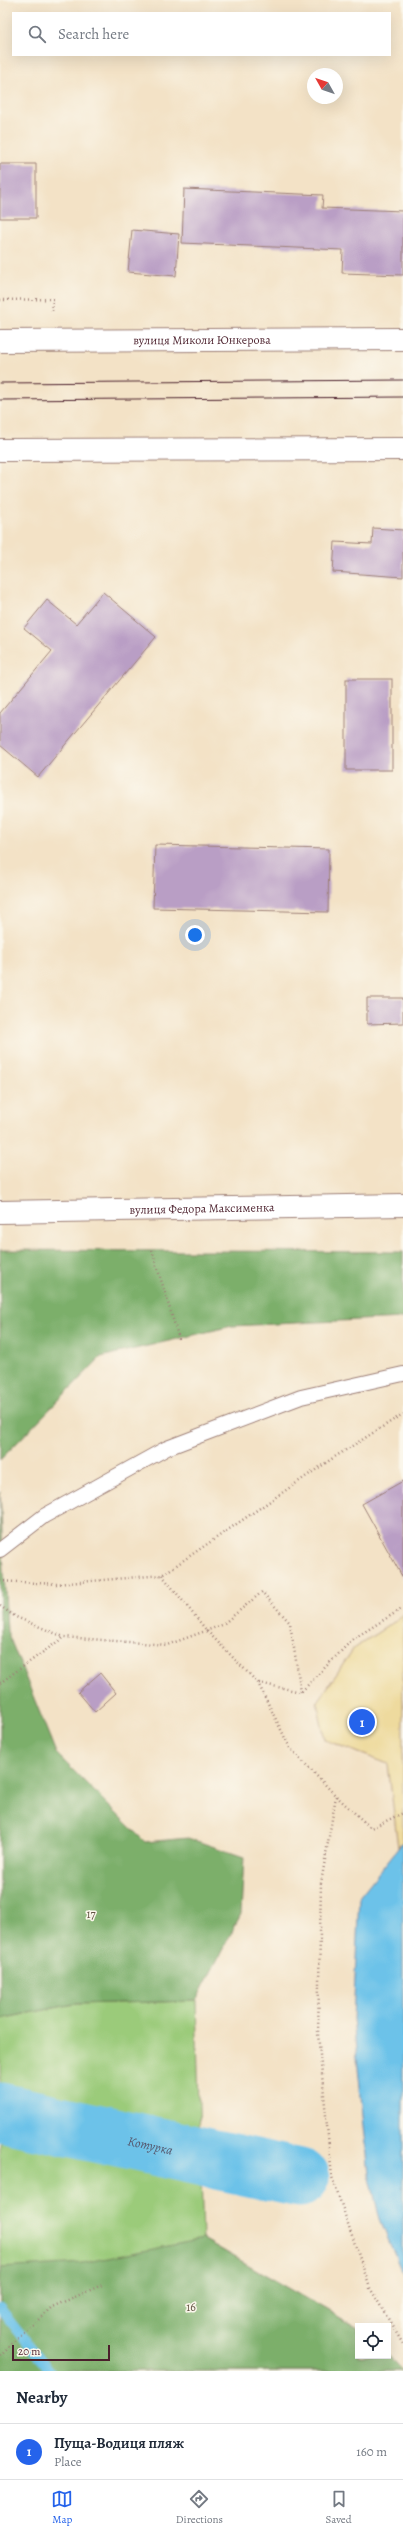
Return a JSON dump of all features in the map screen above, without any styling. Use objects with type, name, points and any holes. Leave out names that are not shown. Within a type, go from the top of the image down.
[{"type":"street","name":"вулиця Миколи Юнкерова","points":[[0,341],[403,339]]},
{"type":"street","points":[[0,450],[403,449]]},
{"type":"street","name":"вулиця Федора Максименка","points":[[0,1212],[403,1206]]},
{"type":"lane","points":[[0,1550],[44,1516],[167,1448],[301,1397],[403,1374]]},
{"type":"path","points":[[0,300],[53,299],[50,340]]},
{"type":"path","points":[[152,1250],[179,1339]]},
{"type":"path","points":[[0,1581],[56,1584],[162,1575],[333,1458],[403,1414]]},
{"type":"path","points":[[162,1575],[207,1631],[258,1683],[290,1748],[336,1796],[371,1828],[403,1813]]},
{"type":"path","points":[[0,1606],[16,1617],[64,1637],[167,1645],[222,1625],[262,1592],[290,1623],[301,1692]]},
{"type":"path","points":[[301,1692],[353,1639],[403,1608]]},
{"type":"path","points":[[0,1683],[64,1637]]},
{"type":"path","points":[[258,1683],[301,1692]]},
{"type":"path","points":[[336,1796],[321,1883],[318,2034],[332,2178],[370,2288],[403,2344]]},
{"type":"path","points":[[0,2355],[52,2307],[104,2284]]},
{"type":"green space","points":[[0,1250],[403,1252],[403,1318],[232,1326],[101,1357],[0,1460]]},
{"type":"green space","name":"17","points":[[0,1492],[7,1631],[56,1753],[145,1842],[188,1838],[244,1857],[241,1914],[196,2001],[74,2004],[0,2019]]},
{"type":"green space","points":[[196,2001],[203,2239],[355,2326],[355,2359],[391,2359],[391,2357],[403,2371],[0,2371],[0,2019],[74,2004]]},
{"type":"green space","name":"16","points":[[203,2239],[355,2326],[355,2359],[391,2359],[391,2357],[403,2371],[0,2371],[0,2268],[83,2263]]},
{"type":"sand","points":[[403,1613],[403,1842],[398,1848],[388,1764],[325,1740],[317,1703],[354,1648],[397,1620]]},
{"type":"water","points":[[403,1842],[403,2275],[380,2220],[369,2174],[353,2019],[359,1897]]},
{"type":"building","points":[[0,164],[36,164],[36,218],[0,218]]},
{"type":"building","points":[[184,189],[323,195],[322,208],[403,211],[403,275],[342,273],[343,250],[182,243]]},
{"type":"building","points":[[132,230],[179,234],[176,276],[128,272]]},
{"type":"building","points":[[373,528],[403,530],[403,577],[333,572],[335,542],[372,544]]},
{"type":"building","points":[[103,592],[156,637],[38,777],[0,745],[0,713],[52,651],[24,628],[47,600],[76,624]]},
{"type":"building","points":[[346,679],[392,679],[392,770],[346,770]]},
{"type":"building","points":[[155,845],[329,849],[328,912],[153,908]]},
{"type":"building","points":[[367,998],[403,998],[403,1023],[367,1024]]},
{"type":"building","points":[[403,1481],[403,1578],[362,1504]]},
{"type":"building","points":[[100,1673],[116,1693],[95,1712],[78,1692]]},
{"type":"waterway","name":"Котурка","points":[[0,2112],[300,2178]]},
{"type":"waterway","points":[[0,2308],[50,2371]]},
{"type":"tram line","points":[[0,383],[403,380]]},
{"type":"tram line","points":[[0,400],[403,397]]},
{"type":"place","name":"Пуща-Водиця пляж","points":[[362,1722]]}]
